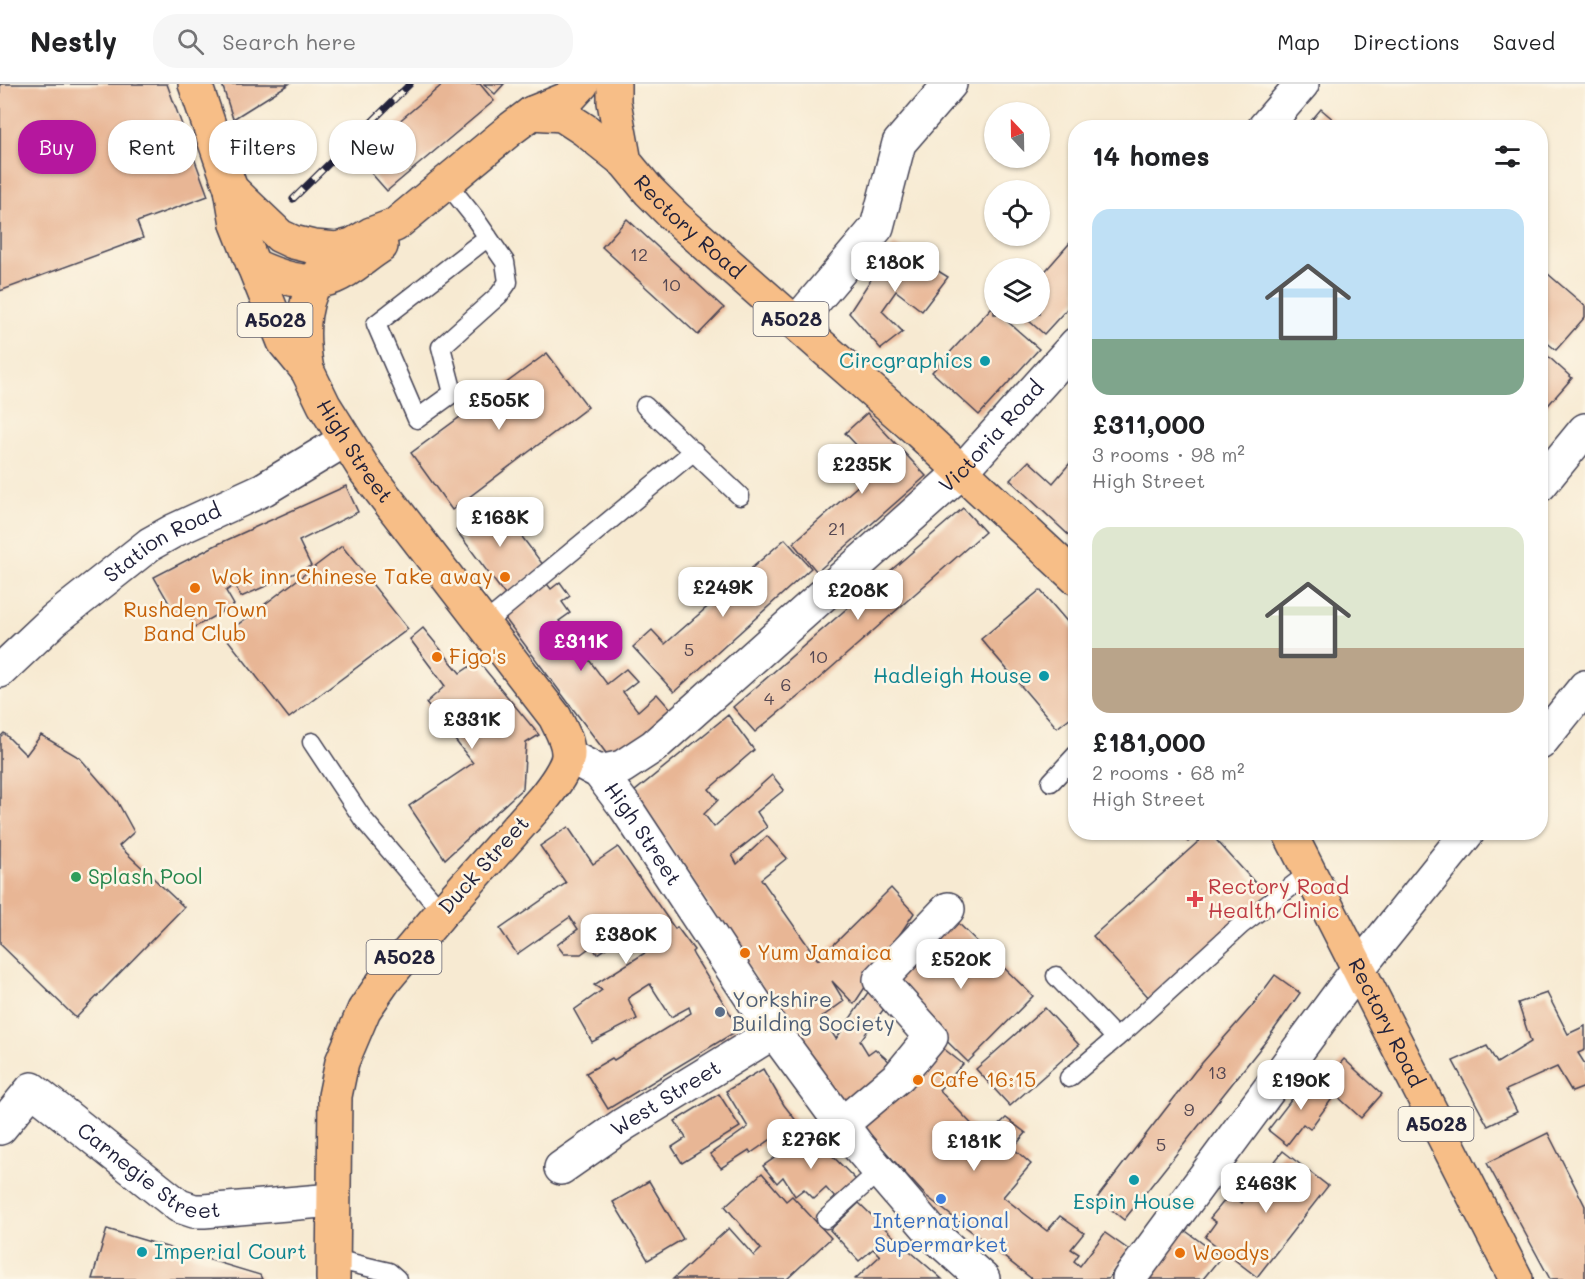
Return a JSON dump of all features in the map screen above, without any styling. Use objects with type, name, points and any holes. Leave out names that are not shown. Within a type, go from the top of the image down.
[{"type":"main road","name":"A5028","points":[[195,84],[231,189],[280,236],[314,247],[337,249],[352,245],[371,234],[395,225]]},
{"type":"main road","points":[[532,113],[545,84]]},
{"type":"main road","points":[[532,113],[568,98],[582,84]]},
{"type":"main road","points":[[614,84],[614,102],[625,162]]},
{"type":"main road","name":"A5028","points":[[253,265],[288,278],[314,281],[333,277],[354,266],[384,243],[395,225],[532,113]]},
{"type":"main road","name":"Rectory Road","points":[[532,113],[562,115],[625,162],[675,217],[917,430],[1068,572]]},
{"type":"main road","name":"High Street","points":[[231,189],[237,224],[284,342],[307,370],[324,405],[366,472],[555,717],[566,741],[569,756]]},
{"type":"main road","name":"A5028","points":[[307,370],[302,342],[303,327],[314,281],[337,249]]},
{"type":"main road","name":"Duck Street","points":[[333,1269],[335,1096],[342,1062],[364,1010],[384,981],[442,912],[556,783],[569,756]]},
{"type":"main road","name":"Rectory Road","points":[[1293,840],[1516,1279]]},
{"type":"street","points":[[796,323],[877,227],[899,142],[950,84]]},
{"type":"street","points":[[1271,120],[1302,84]]},
{"type":"street","name":"Victoria Road","points":[[599,772],[622,767],[654,746],[961,472],[1068,353]]},
{"type":"street","points":[[1548,475],[1585,430]]},
{"type":"street","name":"Station Road","points":[[0,671],[54,620],[150,544],[264,489],[345,440]]},
{"type":"street","points":[[1548,732],[1585,687]]},
{"type":"street","name":"High Street","points":[[569,756],[599,772],[626,808],[774,1032],[879,1172],[935,1236],[983,1279]]},
{"type":"street","points":[[1129,1279],[1358,969],[1462,840]]},
{"type":"street","points":[[842,1125],[899,1076],[931,1037],[880,980],[948,909]]},
{"type":"street","name":"West Street","points":[[561,1168],[624,1124],[774,1032]]},
{"type":"street","name":"Carnegie Street","points":[[0,1128],[32,1089],[180,1206],[194,1211],[204,1211],[333,1200]]},
{"type":"lane","points":[[446,182],[488,237],[505,262],[508,282],[499,295],[441,346],[453,393],[417,419],[376,324],[488,237]]},
{"type":"lane","points":[[645,406],[740,496]]},
{"type":"lane","points":[[484,624],[694,451]]},
{"type":"lane","points":[[312,742],[363,819],[442,912]]},
{"type":"lane","points":[[1051,782],[1068,764]]},
{"type":"lane","points":[[1069,1078],[1241,925],[1309,873]]},
{"type":"lane","points":[[1056,976],[1116,1038]]},
{"type":"lane","points":[[826,1219],[879,1172]]},
{"type":"lane","points":[[333,1269],[389,1272],[397,1279]]},
{"type":"building","points":[[0,84],[167,84],[180,120],[108,120],[108,174],[197,174],[197,166],[208,196],[137,222],[143,238],[0,291]]},
{"type":"building","points":[[222,84],[289,84],[233,119]]},
{"type":"building","points":[[443,84],[480,84],[494,101],[416,167],[416,120],[401,120]]},
{"type":"building","points":[[484,84],[504,84],[495,94]]},
{"type":"building","points":[[1321,109],[1334,120],[1312,120]]},
{"type":"building","points":[[372,174],[407,174],[387,191]]},
{"type":"building","points":[[627,219],[724,308],[698,335],[602,247]]},
{"type":"building","points":[[894,244],[948,277],[922,311],[896,291],[882,311],[903,332],[881,349],[849,313]]},
{"type":"building","points":[[1068,245],[1068,308],[1044,334],[1032,324],[1050,324],[1050,266]]},
{"type":"building","points":[[1548,274],[1585,306],[1585,317],[1556,350],[1548,344]]},
{"type":"building","name":"Circgraphics","points":[[984,316],[984,324],[1010,324],[1039,349],[979,415],[932,372]]},
{"type":"building","points":[[547,353],[588,407],[452,510],[411,453]]},
{"type":"building","points":[[1548,356],[1572,378],[1548,405]]},
{"type":"building","points":[[867,413],[926,476],[817,572],[793,543],[878,468],[845,433]]},
{"type":"building","points":[[1029,461],[1053,483],[1068,465],[1068,534],[1010,480]]},
{"type":"building","points":[[346,486],[358,512],[299,541],[311,566],[241,597],[235,585],[226,591],[234,605],[195,627],[187,612],[177,617],[154,577],[216,545]]},
{"type":"building","points":[[495,501],[544,566],[505,595],[456,530]]},
{"type":"building","points":[[963,508],[985,532],[805,691],[755,732],[733,707]]},
{"type":"building","points":[[785,539],[811,568],[674,692],[633,647],[652,630],[665,644]]},
{"type":"building","points":[[342,546],[408,629],[289,718],[224,635]]},
{"type":"building","points":[[544,580],[551,589],[560,582],[570,596],[562,602],[570,613],[559,621],[576,643],[591,631],[599,641],[583,652],[607,684],[626,669],[637,681],[623,692],[638,711],[657,694],[672,711],[622,754],[606,753],[501,613]]},
{"type":"building","name":"Hadleigh House","points":[[1040,590],[1068,623],[1068,719],[1057,728],[981,639]]},
{"type":"building","points":[[423,628],[460,673],[478,661],[539,735],[526,743],[523,788],[445,859],[409,806],[473,763],[426,703],[445,686],[410,639]]},
{"type":"building","points":[[728,715],[754,750],[709,789],[718,800],[704,814],[714,827],[772,775],[784,790],[757,812],[767,827],[732,855],[737,864],[767,836],[787,858],[761,879],[818,960],[891,888],[914,913],[854,1004],[832,981],[844,1001],[822,1017],[836,1039],[873,985],[892,998],[860,1041],[868,1054],[875,1049],[899,1070],[847,1116],[634,792]]},
{"type":"building","name":"Splash Pool","points":[[4,733],[26,755],[41,735],[80,758],[117,801],[134,832],[119,846],[184,907],[76,1018],[0,944],[0,737]]},
{"type":"building","points":[[568,827],[593,864],[618,847],[675,929],[677,927],[694,950],[692,952],[694,956],[740,1029],[608,1109],[586,1073],[612,1058],[614,1060],[691,1013],[689,1007],[671,1017],[650,984],[628,998],[637,1019],[592,1042],[574,1010],[602,990],[594,985],[648,951],[640,938],[635,942],[629,933],[597,954],[592,946],[581,954],[564,954],[557,945],[578,929],[570,917],[517,954],[500,929],[566,883],[540,846]]},
{"type":"building","points":[[1200,840],[1216,840],[1267,896],[1151,1000],[1093,936]]},
{"type":"building","points":[[953,918],[1033,996],[968,1062],[888,983]]},
{"type":"building","points":[[1275,975],[1300,993],[1266,1041],[1124,1220],[1097,1198],[1195,1071],[1252,1006]]},
{"type":"building","points":[[1547,993],[1568,1034],[1585,1026],[1585,1050],[1578,1053],[1585,1064],[1585,1087],[1572,1092],[1557,1067],[1506,1090],[1517,1112],[1488,1126],[1453,1061],[1487,1046],[1497,1063],[1531,1042],[1518,1003]]},
{"type":"building","points":[[1045,1008],[1079,1045],[1010,1106],[976,1069]]},
{"type":"building","points":[[934,1041],[963,1064],[939,1090],[985,1138],[1006,1118],[1026,1133],[1013,1148],[1031,1164],[1003,1197],[1047,1231],[1060,1216],[1084,1233],[1071,1249],[1079,1254],[1074,1261],[1080,1266],[1105,1233],[1129,1250],[1108,1279],[1032,1279],[925,1195],[854,1117]]},
{"type":"building","points":[[1344,1059],[1382,1094],[1361,1118],[1323,1083]]},
{"type":"building","points":[[763,1069],[784,1105],[804,1131],[783,1144],[776,1136],[751,1153],[749,1150],[721,1168],[710,1154],[748,1127],[726,1091]]},
{"type":"building","points":[[1309,1077],[1334,1096],[1310,1129],[1303,1124],[1287,1145],[1268,1130]]},
{"type":"building","points":[[719,1094],[740,1127],[682,1163],[672,1147],[686,1138],[675,1121]]},
{"type":"building","points":[[810,1133],[859,1183],[839,1202],[826,1188],[814,1199],[804,1189],[795,1196],[783,1177],[777,1183],[763,1166]]},
{"type":"building","points":[[1548,1133],[1585,1206],[1585,1279],[1550,1279],[1487,1163]]},
{"type":"building","points":[[1283,1151],[1328,1186],[1257,1277],[1205,1237],[1216,1222],[1210,1218],[1230,1194],[1242,1203]]},
{"type":"building","points":[[762,1173],[786,1201],[792,1196],[831,1238],[787,1279],[673,1279],[729,1228],[754,1256],[761,1249],[725,1206]]},
{"type":"building","points":[[649,1181],[683,1239],[648,1260],[613,1202]]},
{"type":"building","points":[[859,1203],[942,1279],[855,1279],[880,1256],[873,1249],[859,1261],[830,1230]]},
{"type":"building","name":"Imperial Court","points":[[107,1229],[260,1275],[262,1279],[92,1279]]},
{"type":"building","points":[[1183,1229],[1221,1257],[1203,1279],[1144,1279]]},
{"type":"railway","points":[[293,199],[410,84]]},
{"type":"place","name":"Circgraphics","points":[[985,361]]},
{"type":"place","name":"Wok inn Chinese Take away","points":[[505,577]]},
{"type":"place","name":"Rushden Town Band Club","points":[[195,588]]},
{"type":"place","name":"Figo's","points":[[437,657]]},
{"type":"place","name":"Hadleigh House","points":[[1044,676]]},
{"type":"place","name":"Splash Pool","points":[[76,877]]},
{"type":"place","name":"Rectory Road Health Clinic","points":[[1195,899]]},
{"type":"place","name":"Yum Jamaica","points":[[745,953]]},
{"type":"place","name":"Yorkshire Building Society","points":[[720,1012]]},
{"type":"place","name":"Cafe 16:15","points":[[918,1080]]},
{"type":"place","name":"Espin House","points":[[1134,1180]]},
{"type":"place","name":"International Supermarket","points":[[941,1199]]},
{"type":"place","name":"Imperial Court","points":[[142,1252]]},
{"type":"place","name":"Woodys","points":[[1180,1253]]}]
